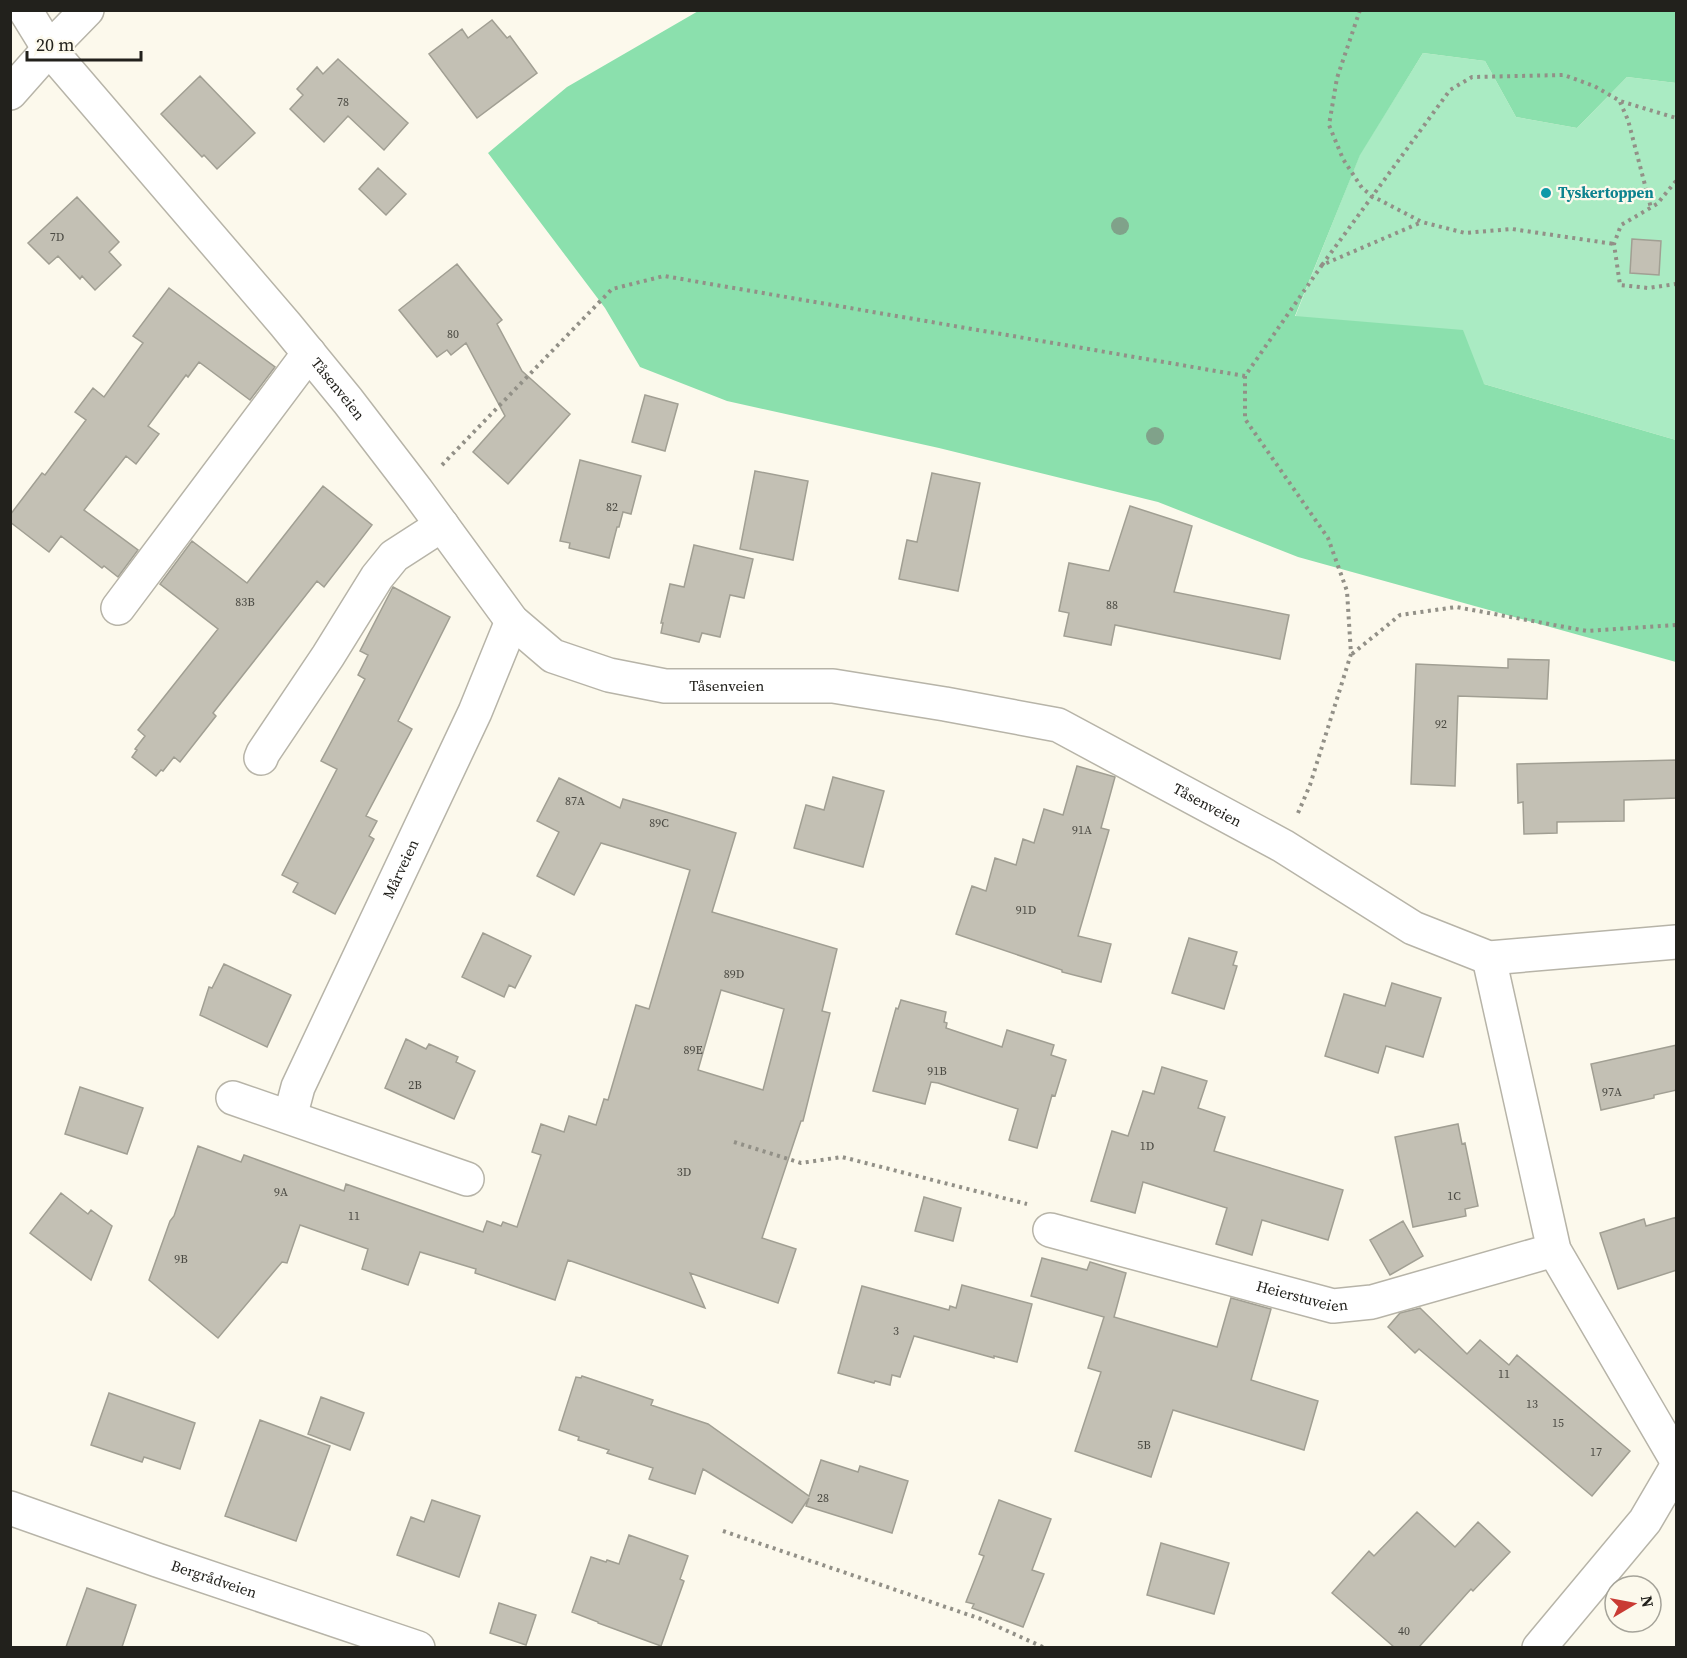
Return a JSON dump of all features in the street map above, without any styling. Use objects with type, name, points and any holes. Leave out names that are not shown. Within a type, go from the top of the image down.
[{"type":"street","name":"Tåsenveien","points":[[25,10],[50,49],[309,353],[417,491],[512,621],[553,656],[609,675],[665,686],[833,686],[1058,725],[1283,846],[1413,928],[1489,958],[1677,942]]},
{"type":"street","points":[[10,93],[87,10]]},
{"type":"street","points":[[118,608],[309,353]]},
{"type":"street","points":[[261,758],[328,656],[376,577],[394,556],[442,525]]},
{"type":"street","name":"Mårveien","points":[[290,1118],[298,1087],[475,712],[512,621]]},
{"type":"street","points":[[1489,958],[1554,1250],[1677,1459]]},
{"type":"street","points":[[233,1098],[466,1179]]},
{"type":"street","name":"Heierstuveien","points":[[1050,1230],[1333,1306],[1372,1302],[1554,1250]]},
{"type":"street","points":[[1539,1647],[1646,1521],[1677,1468]]},
{"type":"street","name":"Bergrådveien","points":[[10,1508],[418,1647]]},
{"type":"path","points":[[1360,10],[1337,78],[1329,125],[1343,159],[1362,188],[1372,196],[1422,222],[1465,232],[1512,228],[1614,244]]},
{"type":"path","points":[[1283,846],[1310,785],[1351,654],[1347,591],[1328,538],[1245,419],[1245,376],[1322,265],[1450,90],[1472,77],[1564,75],[1594,86],[1620,101],[1677,118]]},
{"type":"path","points":[[1620,101],[1629,120],[1651,208]]},
{"type":"path","points":[[1677,181],[1657,204],[1621,225],[1614,244],[1620,285],[1648,288],[1677,284]]},
{"type":"path","points":[[1322,265],[1422,222]]},
{"type":"path","points":[[417,491],[612,289],[664,276],[1245,376]]},
{"type":"path","points":[[1351,654],[1400,615],[1456,607],[1587,631],[1677,625]]},
{"type":"path","points":[[734,1142],[801,1163],[842,1157],[1028,1204],[1050,1230]]},
{"type":"path","points":[[723,1531],[981,1619],[1045,1647]]},
{"type":"green space","points":[[700,10],[1676,11],[1676,83],[1627,77],[1577,128],[1516,117],[1485,61],[1423,53],[1360,155],[1295,316],[1463,330],[1484,384],[1676,440],[1676,662],[1298,557],[1158,502],[939,448],[727,401],[640,367],[605,308],[488,153],[567,87]]},
{"type":"green space","points":[[1423,53],[1485,61],[1516,117],[1577,128],[1627,77],[1676,83],[1676,440],[1484,384],[1295,317],[1360,154]]},
{"type":"building","points":[[492,20],[507,38],[510,36],[537,73],[477,118],[429,54],[462,29],[468,38]]},
{"type":"building","points":[[338,59],[408,123],[384,150],[348,116],[324,142],[290,109],[303,95],[297,89],[317,67],[323,74]]},
{"type":"building","points":[[200,76],[255,133],[217,169],[204,155],[202,157],[161,114]]},
{"type":"building","points":[[378,168],[406,194],[386,215],[359,189]]},
{"type":"building","points":[[77,197],[119,242],[109,252],[121,265],[95,290],[82,276],[80,279],[58,256],[49,264],[28,243]]},
{"type":"building","points":[[1632,239],[1661,241],[1659,275],[1630,273]]},
{"type":"building","points":[[457,264],[502,320],[497,324],[522,371],[570,414],[508,484],[473,452],[505,416],[466,343],[451,355],[447,350],[437,357],[399,310]]},
{"type":"building","points":[[169,288],[275,367],[250,400],[199,362],[188,377],[186,375],[148,426],[159,434],[136,464],[126,456],[84,510],[138,550],[118,577],[104,566],[102,568],[61,536],[49,552],[10,522],[10,515],[42,473],[45,475],[86,420],[75,412],[93,388],[104,397],[143,343],[133,336]]},
{"type":"building","points":[[645,395],[678,404],[665,451],[632,442]]},
{"type":"building","points":[[580,460],[641,476],[631,514],[623,512],[609,558],[569,548],[570,543],[560,541]]},
{"type":"building","points":[[755,471],[808,481],[793,560],[740,549]]},
{"type":"building","points":[[932,473],[980,483],[958,591],[899,579],[907,540],[917,542]]},
{"type":"building","points":[[323,486],[372,525],[324,587],[317,581],[213,713],[216,716],[180,762],[174,757],[156,776],[132,757],[145,736],[138,730],[218,629],[160,584],[192,541],[247,583]]},
{"type":"building","points":[[1130,506],[1192,526],[1174,592],[1289,615],[1280,659],[1115,625],[1111,645],[1064,636],[1069,613],[1059,611],[1069,563],[1109,571]]},
{"type":"building","points":[[694,545],[753,559],[744,598],[730,595],[720,637],[702,633],[699,642],[661,633],[663,623],[661,623],[670,584],[684,587]]},
{"type":"building","points":[[393,587],[450,617],[398,721],[412,729],[366,816],[377,821],[369,836],[374,839],[335,914],[293,892],[298,883],[282,875],[337,769],[321,761],[365,679],[358,675],[368,655],[360,651]]},
{"type":"building","points":[[1508,659],[1549,660],[1547,699],[1458,696],[1455,786],[1411,784],[1416,664],[1508,668]]},
{"type":"building","points":[[1677,760],[1677,798],[1624,800],[1624,821],[1557,822],[1557,833],[1524,834],[1523,802],[1518,803],[1517,764]]},
{"type":"building","points":[[1077,766],[1115,777],[1101,828],[1109,830],[1078,936],[1111,944],[1101,982],[1062,972],[1062,970],[956,934],[972,886],[986,891],[995,858],[1016,865],[1023,839],[1034,843],[1044,809],[1063,815]]},
{"type":"building","points":[[833,777],[884,791],[863,867],[794,848],[806,805],[824,810]]},
{"type":"building","points":[[559,778],[620,808],[623,799],[736,833],[712,912],[837,949],[822,1011],[830,1013],[803,1121],[801,1121],[762,1238],[796,1249],[778,1303],[690,1273],[705,1308],[568,1260],[555,1300],[475,1273],[476,1269],[420,1252],[408,1285],[362,1269],[368,1249],[300,1225],[287,1263],[282,1262],[218,1338],[149,1280],[198,1146],[241,1162],[244,1155],[344,1191],[346,1184],[483,1232],[487,1221],[501,1226],[503,1222],[517,1227],[541,1155],[532,1152],[541,1124],[564,1132],[569,1116],[596,1125],[604,1099],[608,1100],[636,1005],[649,1009],[690,870],[601,843],[574,895],[537,876],[559,832],[537,821]],"holes":[[[721,990],[784,1009],[763,1090],[698,1070]]]},
{"type":"building","points":[[483,933],[531,956],[515,988],[509,985],[504,997],[462,977]]},
{"type":"building","points":[[1189,938],[1237,952],[1233,965],[1237,966],[1224,1009],[1172,993]]},
{"type":"building","points":[[224,964],[291,995],[267,1047],[200,1015],[209,987],[212,988]]},
{"type":"building","points":[[1392,983],[1441,998],[1423,1057],[1386,1046],[1378,1073],[1325,1056],[1344,994],[1385,1006]]},
{"type":"building","points":[[901,1000],[946,1012],[944,1022],[947,1023],[946,1028],[1002,1047],[1007,1030],[1054,1045],[1051,1055],[1066,1060],[1055,1096],[1052,1095],[1037,1148],[1009,1140],[1018,1109],[931,1082],[925,1104],[873,1091],[896,1008],[898,1009]]},
{"type":"building","points":[[406,1039],[426,1049],[429,1044],[458,1057],[456,1062],[475,1071],[454,1119],[385,1088]]},
{"type":"building","points":[[1677,1045],[1677,1090],[1654,1095],[1654,1098],[1601,1110],[1591,1064]]},
{"type":"building","points":[[1162,1067],[1207,1081],[1198,1108],[1225,1117],[1214,1151],[1343,1190],[1328,1240],[1262,1220],[1252,1255],[1216,1244],[1227,1208],[1143,1182],[1135,1213],[1091,1201],[1112,1131],[1128,1136],[1143,1091],[1154,1094]]},
{"type":"building","points":[[80,1087],[143,1108],[127,1154],[65,1134]]},
{"type":"building","points":[[1458,1124],[1462,1144],[1465,1143],[1478,1206],[1465,1209],[1466,1216],[1413,1227],[1395,1137]]},
{"type":"building","points":[[61,1193],[88,1214],[91,1210],[112,1226],[91,1280],[30,1233]]},
{"type":"building","points":[[924,1197],[961,1208],[953,1241],[915,1231]]},
{"type":"building","points":[[1677,1217],[1677,1270],[1618,1289],[1600,1233],[1644,1219],[1646,1226]]},
{"type":"building","points":[[1403,1221],[1423,1256],[1390,1275],[1370,1240]]},
{"type":"building","points":[[1042,1258],[1087,1270],[1090,1262],[1126,1273],[1114,1317],[1217,1347],[1231,1298],[1271,1309],[1251,1380],[1318,1401],[1304,1450],[1173,1410],[1151,1477],[1075,1451],[1101,1372],[1088,1368],[1104,1317],[1031,1296]]},
{"type":"building","points":[[962,1285],[1032,1304],[1017,1362],[914,1336],[900,1377],[892,1375],[890,1385],[838,1373],[862,1286],[949,1310],[950,1306],[956,1308]]},
{"type":"building","points":[[1420,1308],[1467,1354],[1480,1340],[1509,1365],[1517,1355],[1630,1451],[1592,1496],[1419,1349],[1415,1353],[1388,1327],[1400,1313]]},
{"type":"building","points":[[582,1376],[653,1400],[651,1405],[708,1424],[809,1496],[821,1460],[858,1472],[860,1466],[908,1481],[892,1533],[806,1506],[809,1498],[792,1523],[703,1469],[695,1494],[649,1479],[653,1468],[607,1453],[609,1450],[578,1440],[579,1437],[559,1430],[576,1377],[581,1378]]},
{"type":"building","points":[[109,1393],[195,1423],[180,1469],[144,1457],[142,1462],[91,1445]]},
{"type":"building","points":[[321,1397],[364,1413],[350,1450],[308,1434]]},
{"type":"building","points":[[260,1420],[330,1446],[296,1541],[225,1516]]},
{"type":"building","points":[[432,1500],[480,1516],[459,1577],[397,1555],[411,1517],[424,1522]]},
{"type":"building","points":[[999,1500],[1051,1519],[1032,1570],[1044,1574],[1023,1627],[972,1608],[974,1604],[966,1602],[984,1556],[979,1554]]},
{"type":"building","points":[[1417,1512],[1455,1547],[1478,1522],[1510,1552],[1473,1591],[1471,1589],[1419,1647],[1394,1647],[1332,1593],[1369,1551],[1374,1556]]},
{"type":"building","points":[[629,1535],[688,1556],[680,1579],[684,1581],[661,1646],[572,1612],[591,1557],[619,1564]]},
{"type":"building","points":[[1161,1543],[1229,1563],[1214,1614],[1147,1595]]},
{"type":"building","points":[[87,1588],[136,1605],[122,1647],[66,1647]]},
{"type":"building","points":[[499,1603],[536,1615],[526,1645],[490,1633]]},
{"type":"place","name":"Tyskertoppen","points":[[1546,193]]}]
